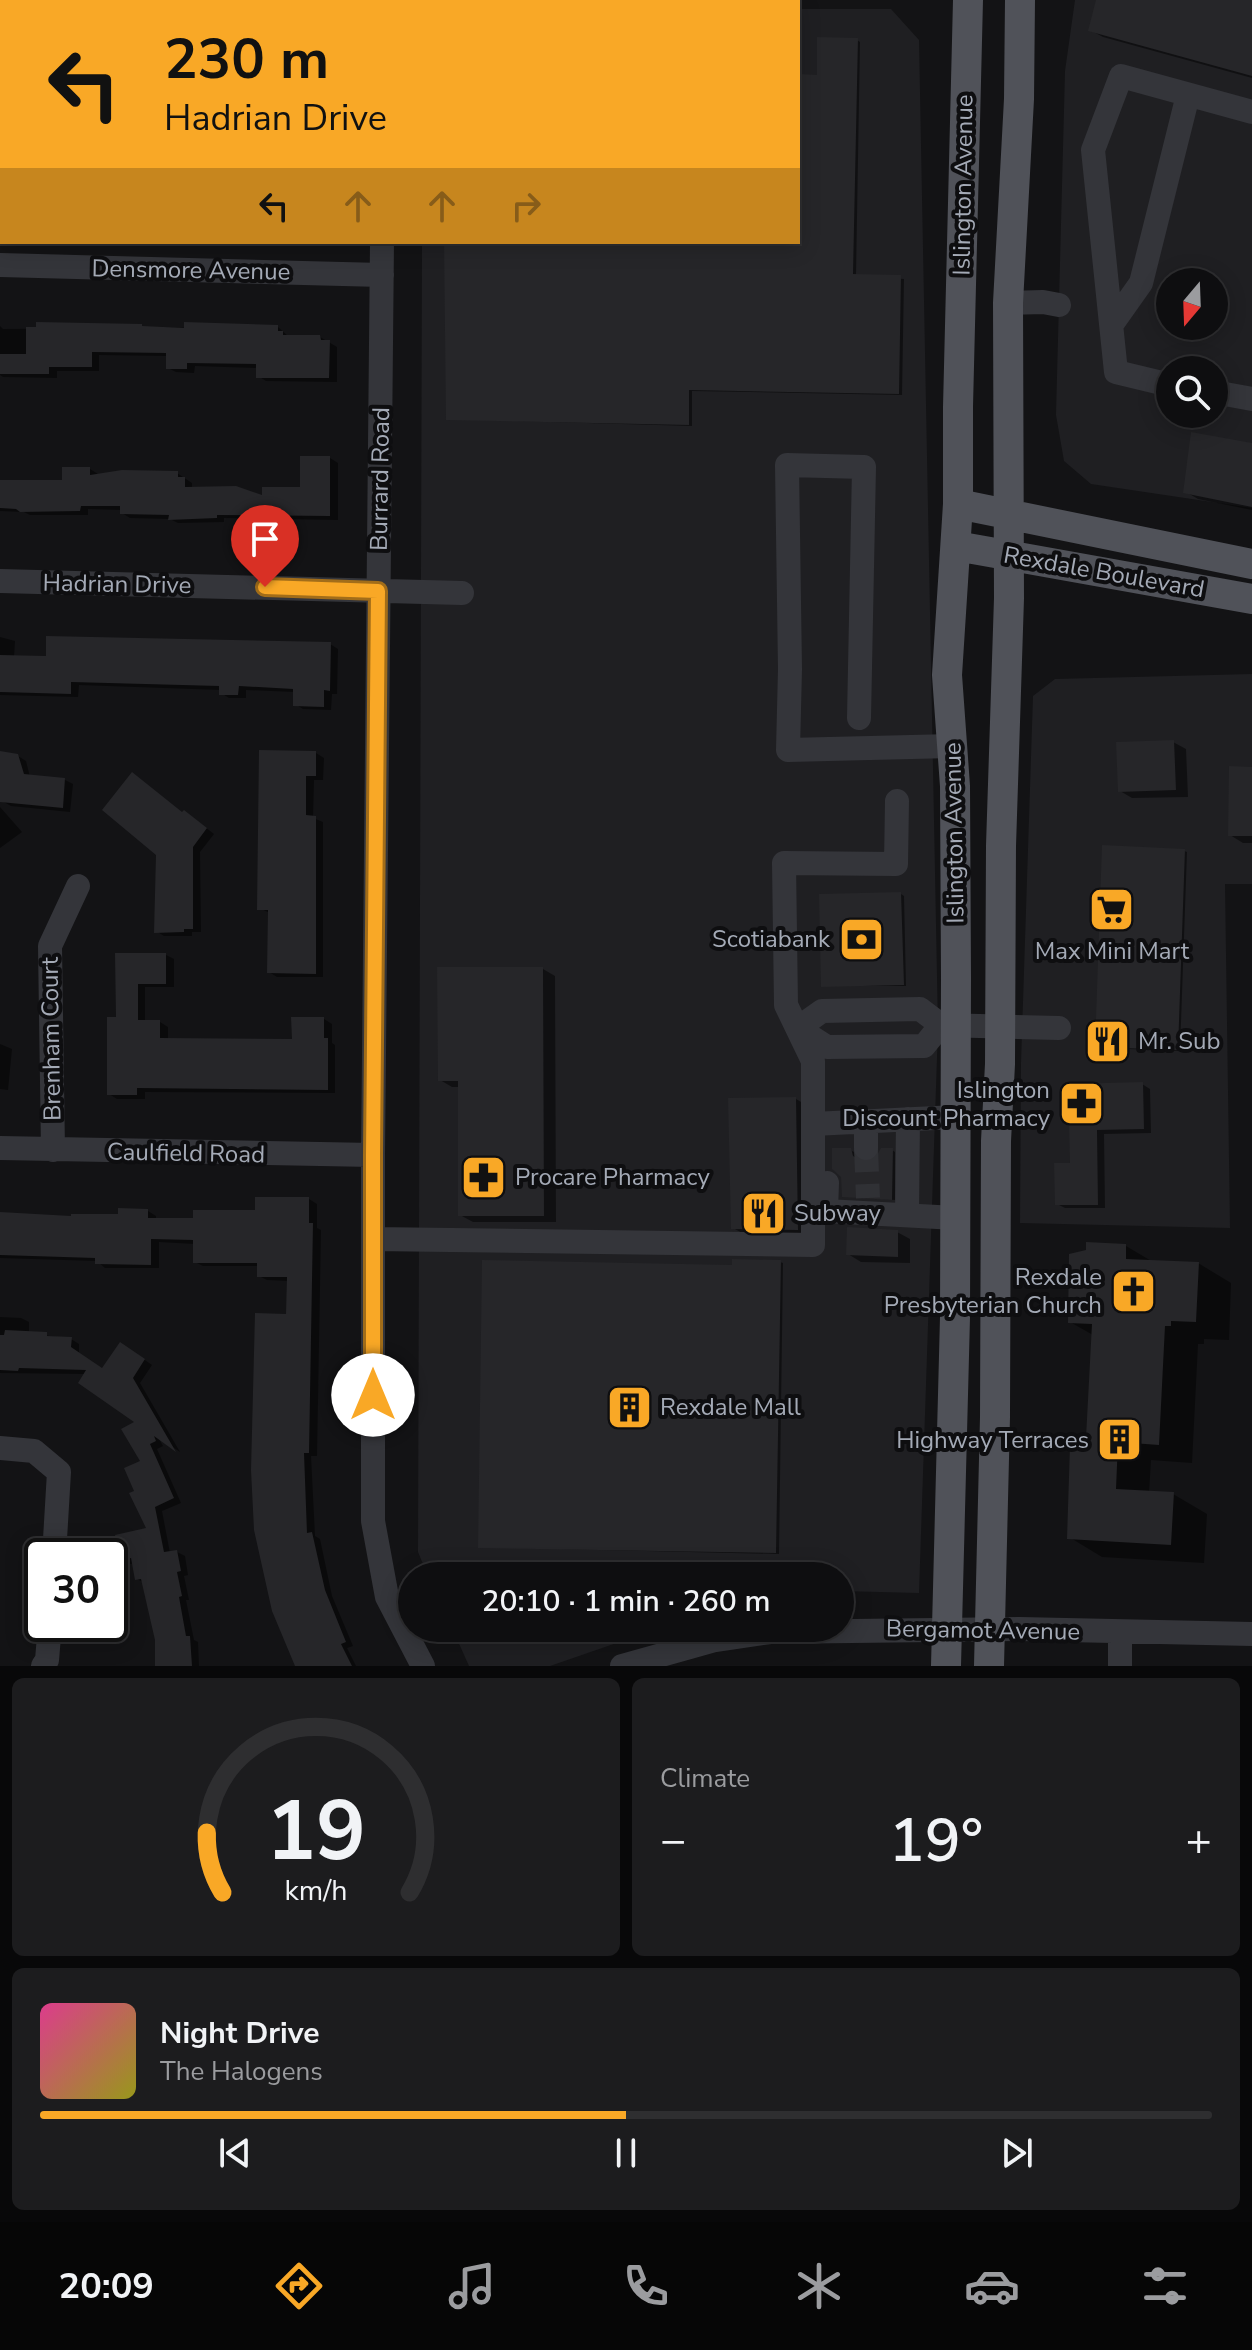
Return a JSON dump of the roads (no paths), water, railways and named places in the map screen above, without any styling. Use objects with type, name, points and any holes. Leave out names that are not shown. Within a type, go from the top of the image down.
[{"type":"main road","name":"Islington Avenue","points":[[946,1666],[956,1218],[956,1117],[948,1025],[955,818],[947,675],[958,504],[968,0]]},
{"type":"main road","name":"Islington Avenue","points":[[989,1666],[1008,555],[1008,303],[1019,99],[1020,0]]},
{"type":"main road","name":"Rexdale Boulevard","points":[[958,504],[1252,564]]},
{"type":"main road","name":"Rexdale Boulevard","points":[[956,546],[1252,599]]},
{"type":"street","points":[[1156,382],[1116,372],[1093,150],[1121,76],[1252,112]]},
{"type":"street","points":[[1112,324],[1141,283],[1188,95]]},
{"type":"street","name":"Burrard Road","points":[[382,244],[373,1155],[373,1521],[387,1597],[423,1666]]},
{"type":"street","name":"Densmore Avenue","points":[[0,265],[382,275]]},
{"type":"street","points":[[1008,303],[1059,305]]},
{"type":"street","points":[[1228,395],[1252,399]]},
{"type":"street","points":[[859,718],[864,467],[787,465],[788,750],[952,746]]},
{"type":"street","name":"Hadrian Drive","points":[[0,581],[462,593]]},
{"type":"street","points":[[897,801],[896,864],[784,863],[786,1005],[813,1061],[821,1124],[826,1211],[868,1206],[907,1215],[956,1218]]},
{"type":"street","name":"Brenham Court","points":[[53,1150],[50,946],[78,886]]},
{"type":"street","points":[[798,1028],[822,1011],[920,1009],[948,1025],[1059,1028]]},
{"type":"street","points":[[798,1028],[827,1047],[924,1046],[948,1025]]},
{"type":"street","points":[[821,1124],[956,1117]]},
{"type":"street","points":[[907,1215],[908,1119]]},
{"type":"street","points":[[866,1121],[866,1148]]},
{"type":"street","points":[[373,1239],[813,1245],[821,1124]]},
{"type":"street","name":"Caulfield Road","points":[[0,1148],[373,1155]]},
{"type":"street","points":[[0,1448],[34,1451],[59,1472],[55,1538]]},
{"type":"street","name":"Bergamot Avenue","points":[[622,1666],[715,1640],[770,1632],[947,1629],[1252,1634]]},
{"type":"street","points":[[1120,1633],[1120,1666]]},
{"type":"street","points":[[43,1666],[47,1660],[48,1642]]},
{"type":"tunnel","points":[[866,1148],[868,1198]]},
{"type":"place","name":"Max Mini Mart","points":[[1112,909]]},
{"type":"place","name":"Scotiabank","points":[[861,939]]},
{"type":"place","name":"Mr. Sub","points":[[1107,1041]]},
{"type":"place","name":"Islington Discount Pharmacy","points":[[1081,1104]]},
{"type":"place","name":"Procare Pharmacy","points":[[484,1177]]},
{"type":"place","name":"Subway","points":[[763,1213]]},
{"type":"place","name":"Rexdale Presbyterian Church","points":[[1133,1291]]},
{"type":"place","name":"Rexdale Mall","points":[[629,1407]]},
{"type":"place","name":"Highway Terraces","points":[[1120,1440]]}]
